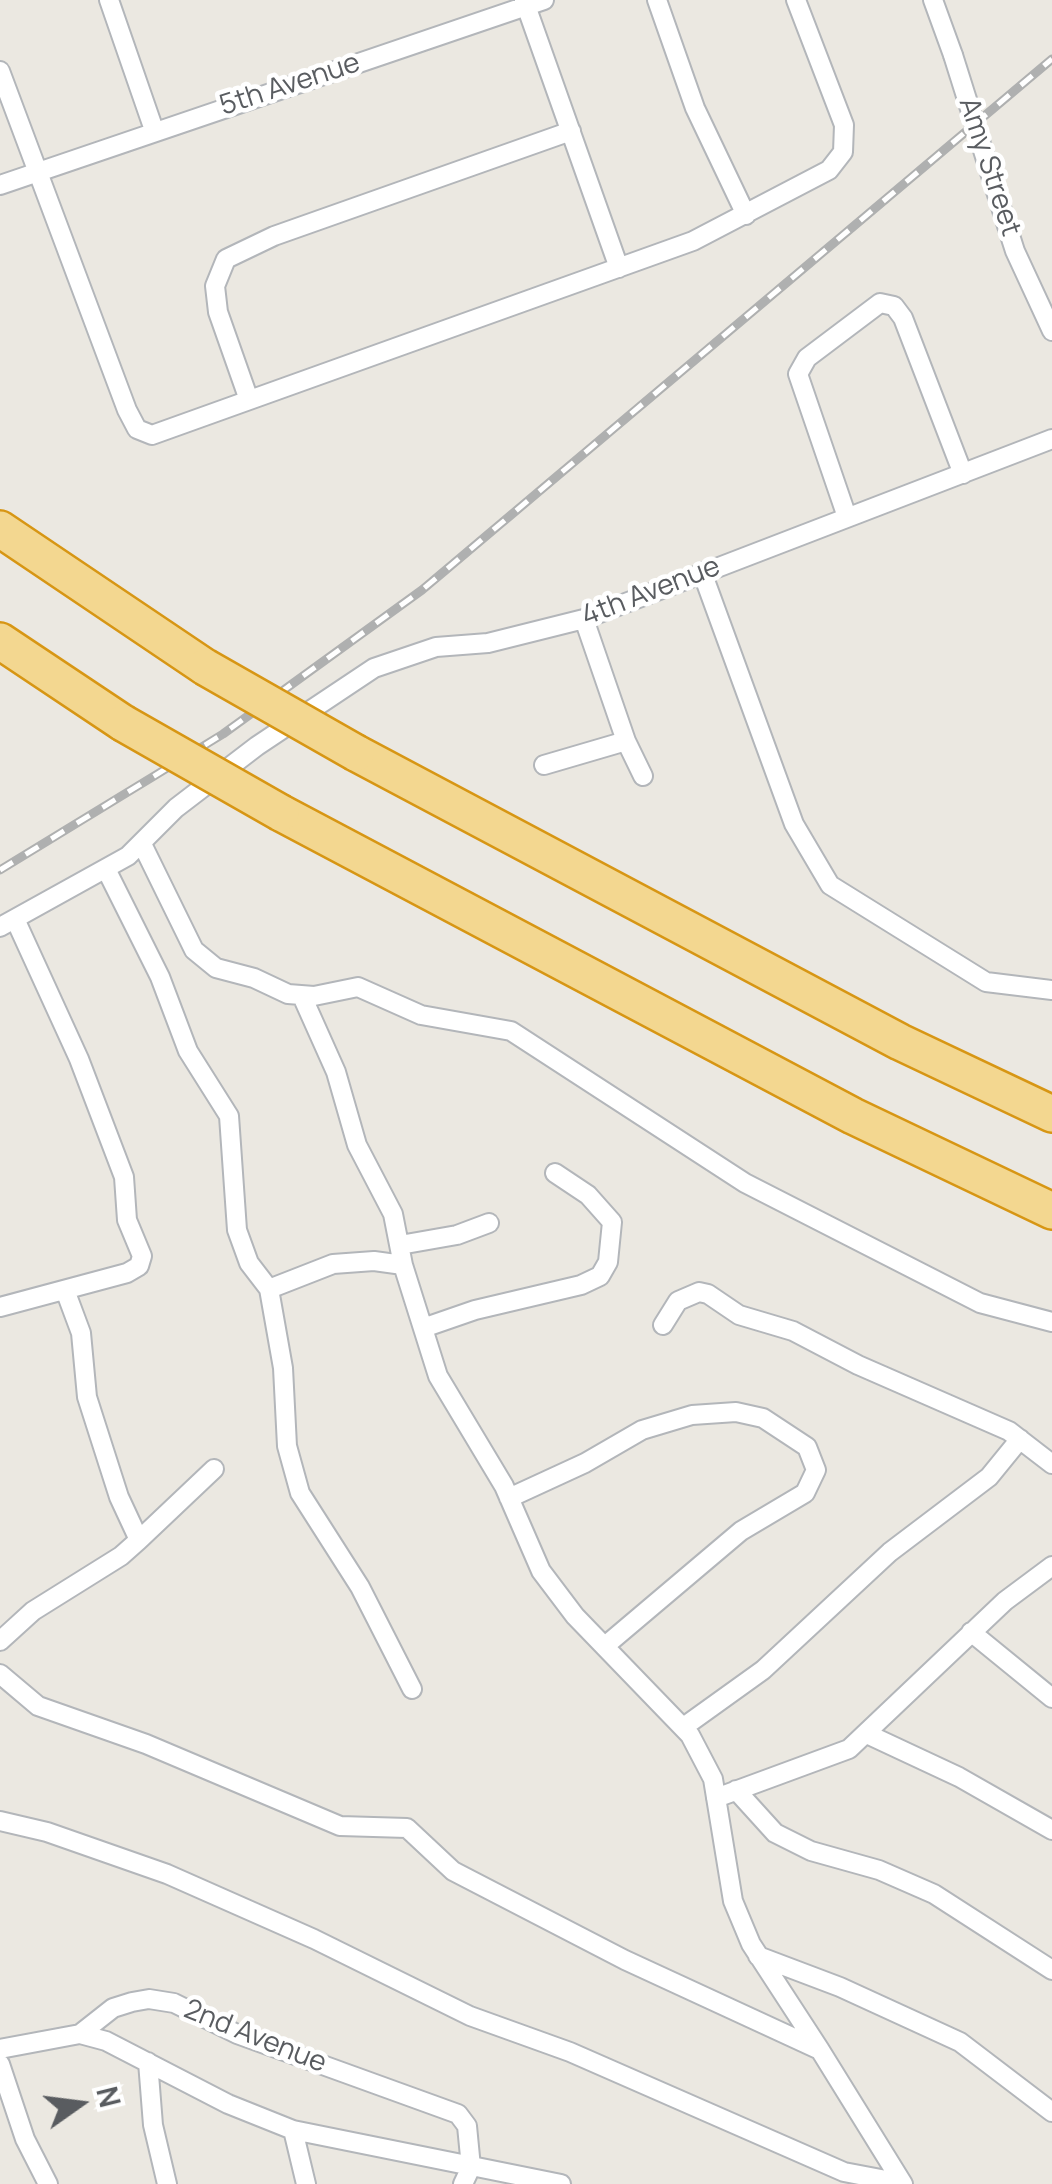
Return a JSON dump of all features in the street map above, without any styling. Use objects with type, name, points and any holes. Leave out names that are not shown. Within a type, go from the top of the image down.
[{"type":"highway","points":[[0,530],[205,667],[356,753],[900,1042],[1052,1114]]},
{"type":"highway","points":[[0,642],[123,724],[281,813],[852,1116],[1052,1211]]},
{"type":"street","points":[[109,0],[154,130]]},
{"type":"street","points":[[656,0],[695,108],[746,215]]},
{"type":"street","points":[[0,71],[137,429],[162,433],[619,268],[746,215],[829,170],[843,152],[844,125],[796,0]]},
{"type":"street","name":"Amy Street","points":[[934,0],[1015,252],[1052,331]]},
{"type":"street","points":[[532,2],[571,131],[619,268]]},
{"type":"street","name":"5th Avenue","points":[[0,185],[532,2]]},
{"type":"street","points":[[249,400],[218,312],[215,286],[226,259],[274,236],[571,131]]},
{"type":"street","points":[[846,518],[798,374],[807,358],[880,304],[894,306],[903,318],[963,474]]},
{"type":"street","name":"4th Avenue","points":[[7,923],[107,871],[142,844],[176,808],[257,746],[374,668],[436,647],[488,643],[584,619],[1052,439]]},
{"type":"street","points":[[702,572],[794,824],[830,886],[986,982],[1052,990]]},
{"type":"street","points":[[584,619],[626,741],[644,776]]},
{"type":"street","points":[[544,765],[626,741]]},
{"type":"street","points":[[142,844],[201,959],[302,996],[358,987],[421,1014],[511,1030],[746,1184],[980,1303],[1052,1322]]},
{"type":"street","points":[[107,871],[160,977],[188,1052],[228,1116],[237,1230],[249,1263],[269,1289],[284,1368],[288,1446],[300,1493],[360,1587],[412,1689]]},
{"type":"street","points":[[0,1307],[134,1270],[142,1261],[142,1249],[127,1220],[124,1177],[79,1059],[7,923]]},
{"type":"street","points":[[302,996],[322,1033],[357,1144],[393,1214],[403,1265],[438,1376],[509,1498],[526,1546],[541,1571],[605,1646],[685,1726],[713,1779],[734,1901],[758,1956],[903,2184]]},
{"type":"street","points":[[422,1328],[582,1286],[600,1276],[608,1262],[612,1222],[588,1195],[555,1173]]},
{"type":"street","points":[[400,1245],[440,1239],[489,1223]]},
{"type":"street","points":[[269,1289],[334,1264],[374,1261],[403,1265]]},
{"type":"street","points":[[65,1290],[81,1333],[87,1398],[118,1497],[139,1540]]},
{"type":"street","points":[[663,1324],[678,1301],[699,1292],[708,1294],[739,1315],[793,1331],[1020,1439],[1052,1464]]},
{"type":"street","points":[[509,1498],[585,1463],[642,1430],[692,1415],[736,1412],[762,1418],[807,1447],[816,1470],[806,1493],[741,1531],[605,1646]]},
{"type":"street","points":[[685,1726],[763,1670],[890,1552],[989,1477],[1020,1439]]},
{"type":"street","points":[[0,1641],[33,1611],[121,1556],[214,1469]]},
{"type":"street","points":[[716,1798],[827,1759],[867,1734],[972,1632],[1052,1566]]},
{"type":"street","points":[[972,1632],[1052,1698]]},
{"type":"street","points":[[0,1674],[38,1706],[146,1744],[340,1826],[406,1828],[453,1871],[625,1960],[820,2050]]},
{"type":"street","points":[[867,1734],[959,1778],[1052,1830]]},
{"type":"street","points":[[736,1790],[774,1833],[811,1851],[904,1880],[965,1912],[1052,1970]]},
{"type":"street","points":[[0,1821],[47,1832],[179,1879],[470,2016],[587,2060],[844,2172],[903,2184]]},
{"type":"street","points":[[758,1956],[840,1987],[960,2042],[1052,2112]]},
{"type":"street","name":"2nd Avenue","points":[[0,2049],[80,2034],[113,2008],[149,1999],[174,2003],[237,2034],[458,2114],[468,2126],[467,2175]]},
{"type":"street","points":[[80,2034],[148,2062],[228,2104],[293,2130],[467,2175],[561,2184]]},
{"type":"street","points":[[148,2062],[153,2125],[167,2184]]},
{"type":"street","points":[[0,2064],[25,2139],[48,2184]]},
{"type":"street","points":[[293,2130],[306,2184]]},
{"type":"railway","points":[[0,870],[223,734],[422,590],[1052,59]]}]
